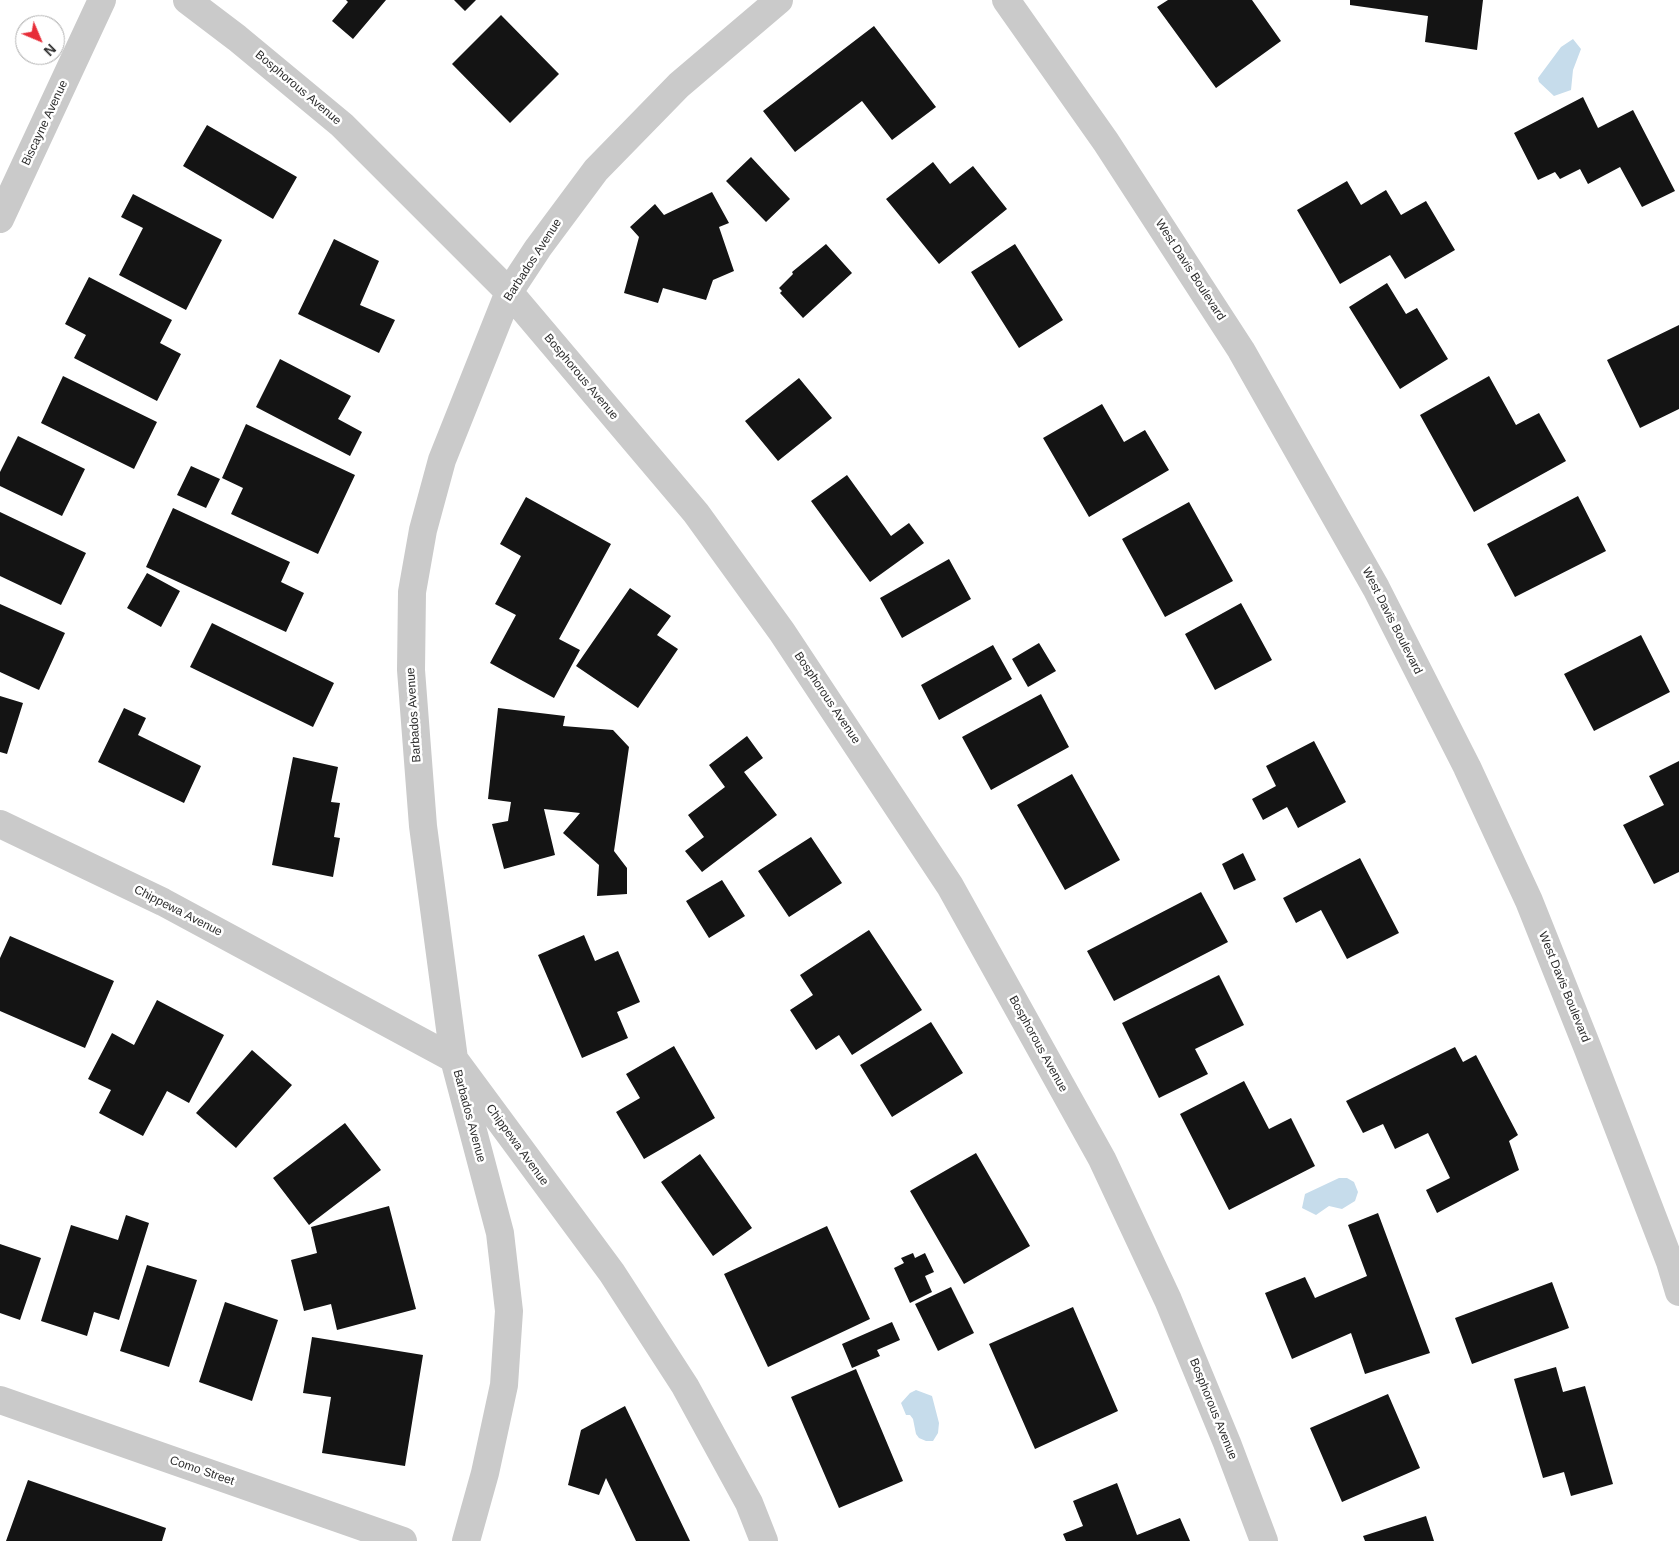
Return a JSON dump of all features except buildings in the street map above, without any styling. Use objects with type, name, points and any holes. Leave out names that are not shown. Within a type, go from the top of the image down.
[{"type":"street","name":"Biscayne Avenue","points":[[0,219],[102,0]]},
{"type":"street","name":"Bosphorous Avenue","points":[[187,0],[237,38],[342,125],[509,292],[696,513],[782,632],[950,886],[1102,1159],[1168,1300],[1264,1541]]},
{"type":"street","name":"Barbados Avenue","points":[[466,1541],[485,1473],[504,1386],[509,1311],[500,1233],[454,1059],[423,826],[411,670],[412,592],[423,530],[442,460],[509,292],[538,248],[596,170],[679,85],[779,0]]},
{"type":"street","name":"West Davis Boulevard","points":[[1006,0],[1111,150],[1241,350],[1376,588],[1467,767],[1529,901],[1670,1262],[1679,1292]]},
{"type":"street","name":"Chippewa Avenue","points":[[0,824],[163,902],[454,1059],[612,1274],[685,1386],[749,1503],[764,1541]]},
{"type":"street","name":"Como Street","points":[[0,1400],[403,1541]]},
{"type":"water","points":[[1573,39],[1581,49],[1573,70],[1571,90],[1554,96],[1539,82],[1538,78],[1561,47]]},
{"type":"water","points":[[1339,1178],[1347,1178],[1354,1182],[1358,1192],[1355,1201],[1342,1209],[1329,1206],[1316,1215],[1302,1208],[1305,1194]]},
{"type":"water","points":[[916,1390],[932,1396],[939,1423],[938,1433],[933,1441],[919,1438],[916,1434],[913,1419],[910,1415],[906,1415],[901,1403],[910,1393]]}]
